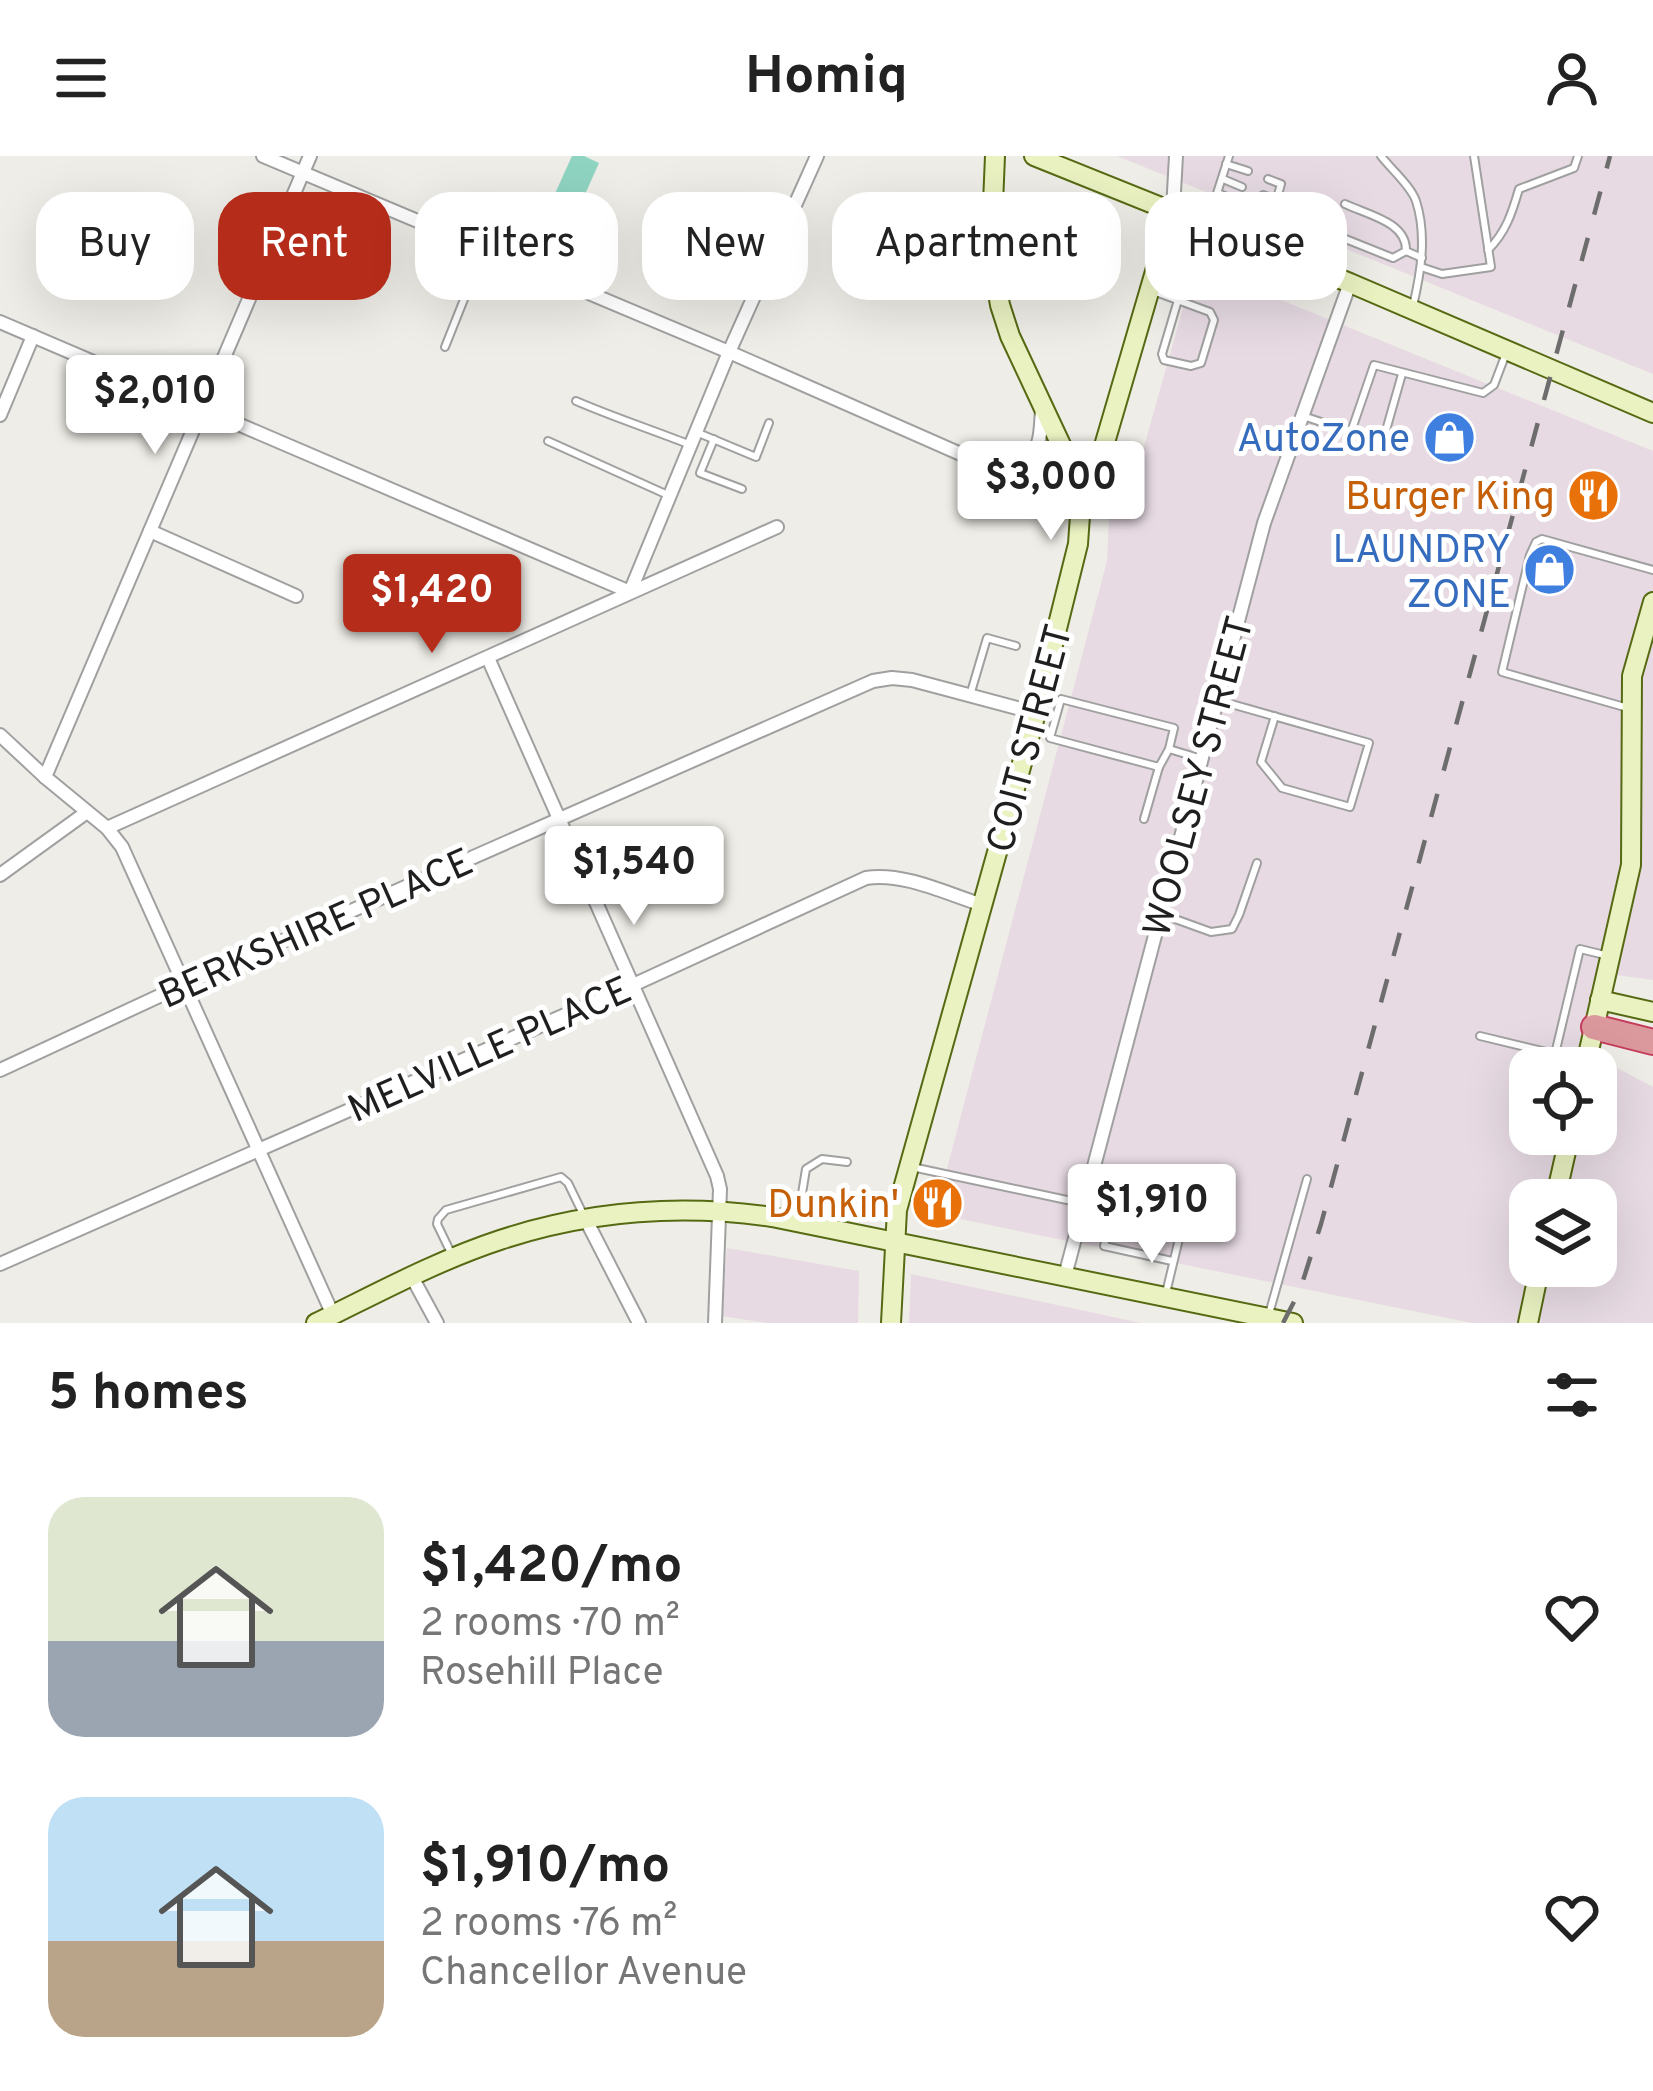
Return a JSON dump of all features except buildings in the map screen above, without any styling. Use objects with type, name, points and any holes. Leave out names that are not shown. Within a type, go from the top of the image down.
[{"type":"highway","points":[[1594,1027],[1653,1042]]},
{"type":"main road","points":[[995,156],[992,272],[1010,335],[1069,462],[1081,501]]},
{"type":"main road","points":[[1034,156],[1145,198]]},
{"type":"main road","points":[[1347,281],[1653,413]]},
{"type":"main road","name":"COIT STREET","points":[[891,1323],[895,1217],[1036,713],[1078,544],[1081,501],[1099,463],[1147,300]]},
{"type":"main road","points":[[1590,1047],[1633,845],[1631,709],[1635,662],[1653,602]]},
{"type":"main road","points":[[1600,1000],[1653,1012]]},
{"type":"main road","points":[[324,1319],[498,1240],[585,1218],[665,1210],[719,1211],[797,1222],[1293,1323]]},
{"type":"main road","points":[[1528,1323],[1536,1287]]},
{"type":"street","points":[[263,156],[415,220]]},
{"type":"street","points":[[45,778],[310,156]]},
{"type":"street","points":[[630,592],[729,352],[817,156]]},
{"type":"street","name":"COIT STREET","points":[[1174,192],[1176,156]]},
{"type":"street","name":"WOOLSEY STREET","points":[[1065,1276],[1264,523],[1351,283]]},
{"type":"street","points":[[605,300],[1038,488],[1081,501]]},
{"type":"street","points":[[0,322],[630,592]]},
{"type":"street","points":[[0,415],[33,337]]},
{"type":"street","points":[[987,466],[1012,465],[1031,457],[1040,446],[1042,401]]},
{"type":"street","points":[[106,828],[776,527]]},
{"type":"street","points":[[150,531],[296,596]]},
{"type":"street","points":[[488,658],[717,1176],[716,1323]]},
{"type":"street","name":"BERKSHIRE PLACE","points":[[0,1070],[873,681],[912,680],[1036,713]]},
{"type":"street","points":[[2,739],[106,828],[122,848],[259,1151],[324,1319]]},
{"type":"street","points":[[0,875],[87,812]]},
{"type":"street","name":"MELVILLE PLACE","points":[[0,1264],[866,878],[898,878],[983,905]]},
{"type":"street","points":[[585,1218],[639,1323]]},
{"type":"street","points":[[412,1276],[437,1323]]},
{"type":"lane","points":[[1381,156],[1415,198],[1421,262],[1412,310]]},
{"type":"lane","points":[[1406,251],[1442,274],[1491,267],[1474,156]]},
{"type":"lane","points":[[1488,250],[1500,239],[1519,189],[1574,168],[1578,156]]},
{"type":"lane","points":[[1218,192],[1228,160],[1248,171]]},
{"type":"lane","points":[[1222,179],[1242,187]]},
{"type":"lane","points":[[1268,179],[1281,184],[1278,192]]},
{"type":"lane","points":[[1347,205],[1400,229],[1406,251]]},
{"type":"lane","points":[[1347,239],[1394,257],[1406,251]]},
{"type":"lane","points":[[445,347],[464,300]]},
{"type":"lane","points":[[1178,301],[1210,313],[1214,320],[1201,363],[1191,366],[1164,360],[1162,355],[1178,301]]},
{"type":"lane","points":[[1351,432],[1374,365],[1483,393],[1494,385],[1507,352]]},
{"type":"lane","points":[[1303,416],[1383,442],[1402,372]]},
{"type":"lane","points":[[576,401],[622,421],[694,439],[714,439],[756,457],[769,423]]},
{"type":"lane","points":[[714,439],[700,473],[742,489]]},
{"type":"lane","points":[[548,441],[670,496]]},
{"type":"lane","points":[[1631,709],[1502,672],[1505,652],[1530,555],[1542,539],[1653,570]]},
{"type":"lane","points":[[970,696],[987,638],[1016,646]]},
{"type":"lane","points":[[1144,820],[1174,728],[1061,699],[1050,738],[1159,767]]},
{"type":"lane","points":[[1217,700],[1275,716],[1369,743],[1350,807],[1282,788],[1261,762],[1275,716]]},
{"type":"lane","points":[[1168,749],[1202,759]]},
{"type":"lane","points":[[1160,914],[1211,932],[1232,929],[1257,863]]},
{"type":"lane","points":[[1557,1047],[1580,949],[1610,956]]},
{"type":"lane","points":[[1480,1036],[1526,1047]]},
{"type":"lane","points":[[797,1222],[806,1169],[822,1159],[847,1162]]},
{"type":"lane","points":[[909,1166],[1184,1217],[1166,1297]]},
{"type":"lane","points":[[453,1258],[438,1219],[446,1210],[464,1204],[561,1177],[585,1218]]},
{"type":"lane","points":[[1268,1318],[1306,1179]]},
{"type":"lane","points":[[1114,1201],[1104,1246],[1174,1262]]},
{"type":"shaded area","points":[[1117,156],[1653,156],[1653,374],[1347,249],[1347,192],[1206,192]]},
{"type":"shaded area","points":[[1185,300],[1281,300],[1653,451],[1653,980],[1609,974],[1591,1047],[1509,1047],[1509,1155],[1617,1155],[1617,1068],[1653,1087],[1653,1323],[1472,1323],[935,1214],[1107,561],[1110,499],[1142,454]]},
{"type":"shaded area","points":[[727,1248],[859,1271],[858,1323],[767,1323],[721,1316]]},
{"type":"shaded area","points":[[911,1274],[1141,1323],[909,1323]]},
{"type":"green space","points":[[572,156],[599,163],[586,192],[556,192]]},
{"type":"railway","points":[[1283,1323],[1300,1290],[1321,1224],[1610,156]]},
{"type":"place","name":"AutoZone","points":[[1449,437]]},
{"type":"place","name":"Burger King","points":[[1594,495]]},
{"type":"place","name":"LAUNDRY ZONE","points":[[1550,570]]},
{"type":"place","name":"Dunkin'","points":[[938,1203]]}]
